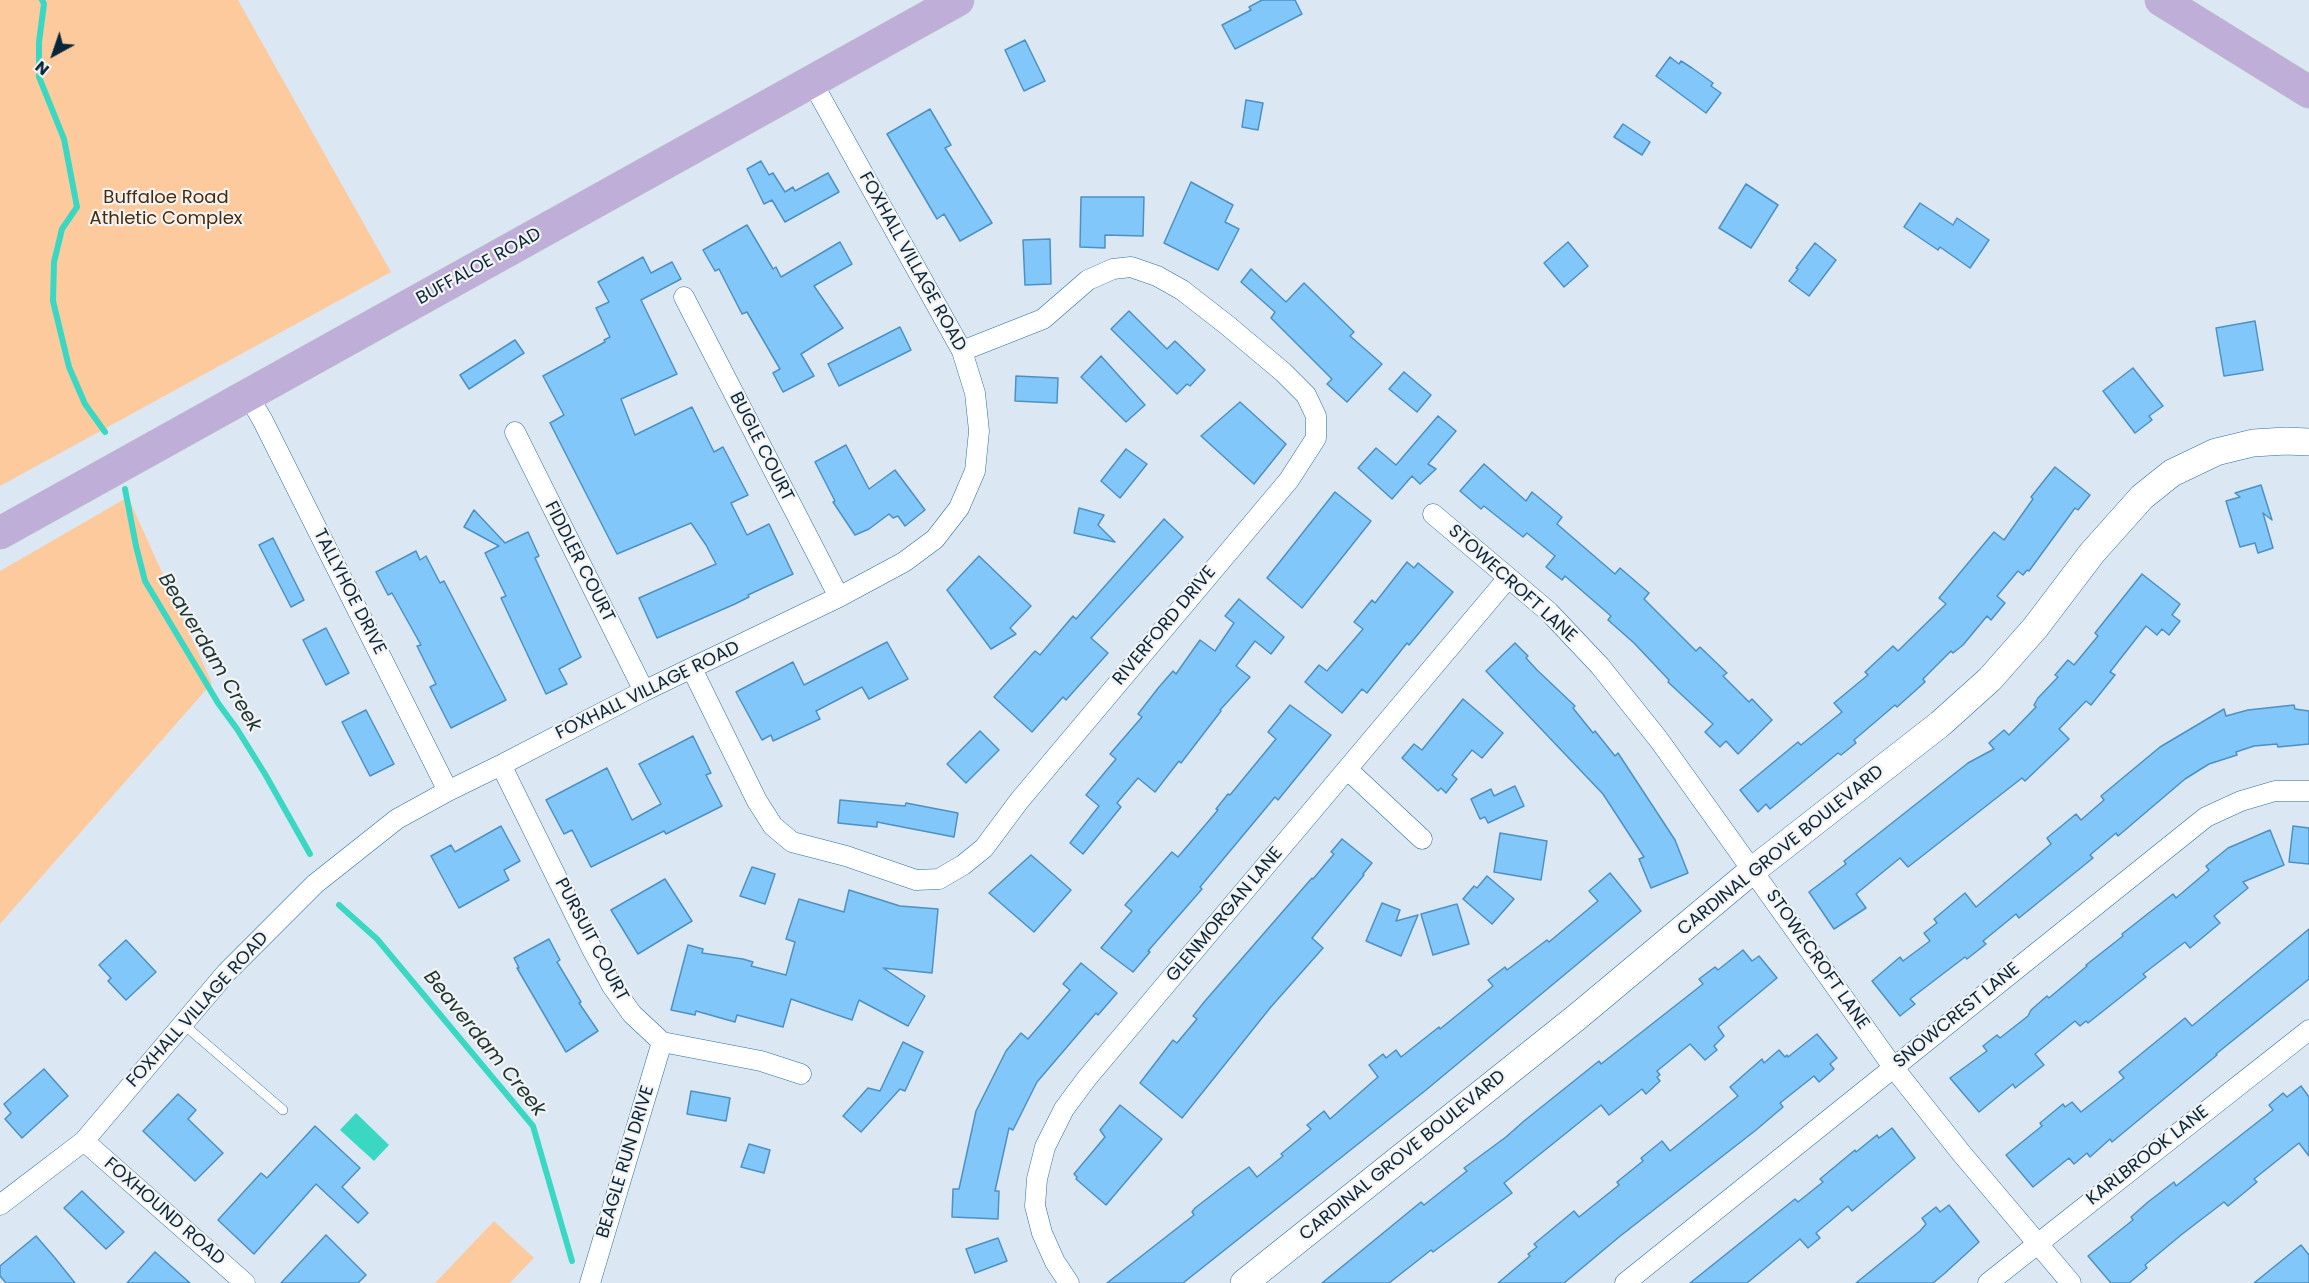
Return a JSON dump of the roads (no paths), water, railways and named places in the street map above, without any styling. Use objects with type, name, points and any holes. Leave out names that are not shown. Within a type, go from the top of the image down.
[{"type":"main road","name":"BUFFALOE ROAD","points":[[0,533],[958,0]]},
{"type":"main road","points":[[2161,0],[2309,92]]},
{"type":"street","name":"FOXHALL VILLAGE ROAD","points":[[0,1205],[84,1141],[226,973],[315,884],[397,819],[447,790],[501,765],[644,691],[839,597],[904,562],[935,539],[959,508],[975,471],[979,431],[975,393],[962,351],[811,80]]},
{"type":"street","name":"RIVERFORD DRIVE","points":[[692,669],[758,801],[774,826],[792,842],[846,856],[916,880],[939,879],[963,866],[984,848],[1018,801],[1288,480],[1316,438],[1316,416],[1306,395],[1282,372],[1182,290],[1157,276],[1131,267],[1113,269],[1088,280],[1071,297],[1042,319],[962,351]]},
{"type":"street","name":"BUGLE COURT","points":[[684,297],[839,597]]},
{"type":"street","name":"TALLYHOE DRIVE","points":[[248,395],[447,790]]},
{"type":"street","name":"FIDDLER COURT","points":[[515,432],[644,691]]},
{"type":"street","name":"CARDINAL GROVE BOULEVARD","points":[[1244,1283],[1577,1017],[1753,870],[1940,724],[1989,679],[2035,628],[2092,553],[2142,497],[2172,473],[2216,452],[2253,443],[2309,442]]},
{"type":"street","name":"STOWECROFT LANE","points":[[1433,513],[1549,612],[1600,666],[1659,740],[1893,1067],[1962,1154],[2071,1283]]},
{"type":"street","name":"GLENMORGAN LANE","points":[[1069,1283],[1055,1262],[1042,1233],[1035,1206],[1037,1179],[1045,1147],[1064,1109],[1087,1078],[1509,578]]},
{"type":"street","name":"PURSUIT COURT","points":[[501,765],[612,986],[632,1014],[662,1042]]},
{"type":"street","points":[[1348,770],[1422,839]]},
{"type":"street","name":"SNOWCREST LANE","points":[[1625,1283],[2206,817],[2241,801],[2275,791],[2309,791]]},
{"type":"street","name":"KARLBROOK LANE","points":[[1988,1283],[2309,1030]]},
{"type":"street","points":[[662,1042],[761,1061],[801,1074]]},
{"type":"street","name":"BEAGLE RUN DRIVE","points":[[590,1283],[662,1042]]},
{"type":"street","name":"FOXHOUND ROAD","points":[[84,1141],[245,1283]]},
{"type":"lane","points":[[183,1024],[283,1110]]},
{"type":"waterway","name":"Beaverdam Creek","points":[[42,0],[44,4],[39,42],[39,77],[64,139],[77,207],[62,229],[54,262],[53,301],[69,367],[85,404],[105,432]]},
{"type":"waterway","name":"Beaverdam Creek","points":[[125,489],[145,581],[218,703],[265,774],[310,854]]},
{"type":"waterway","name":"Beaverdam Creek","points":[[339,905],[377,939],[533,1126],[572,1261]]},
{"type":"park label","name":"Buffaloe Road Athletic Complex","points":[[166,208]]}]
